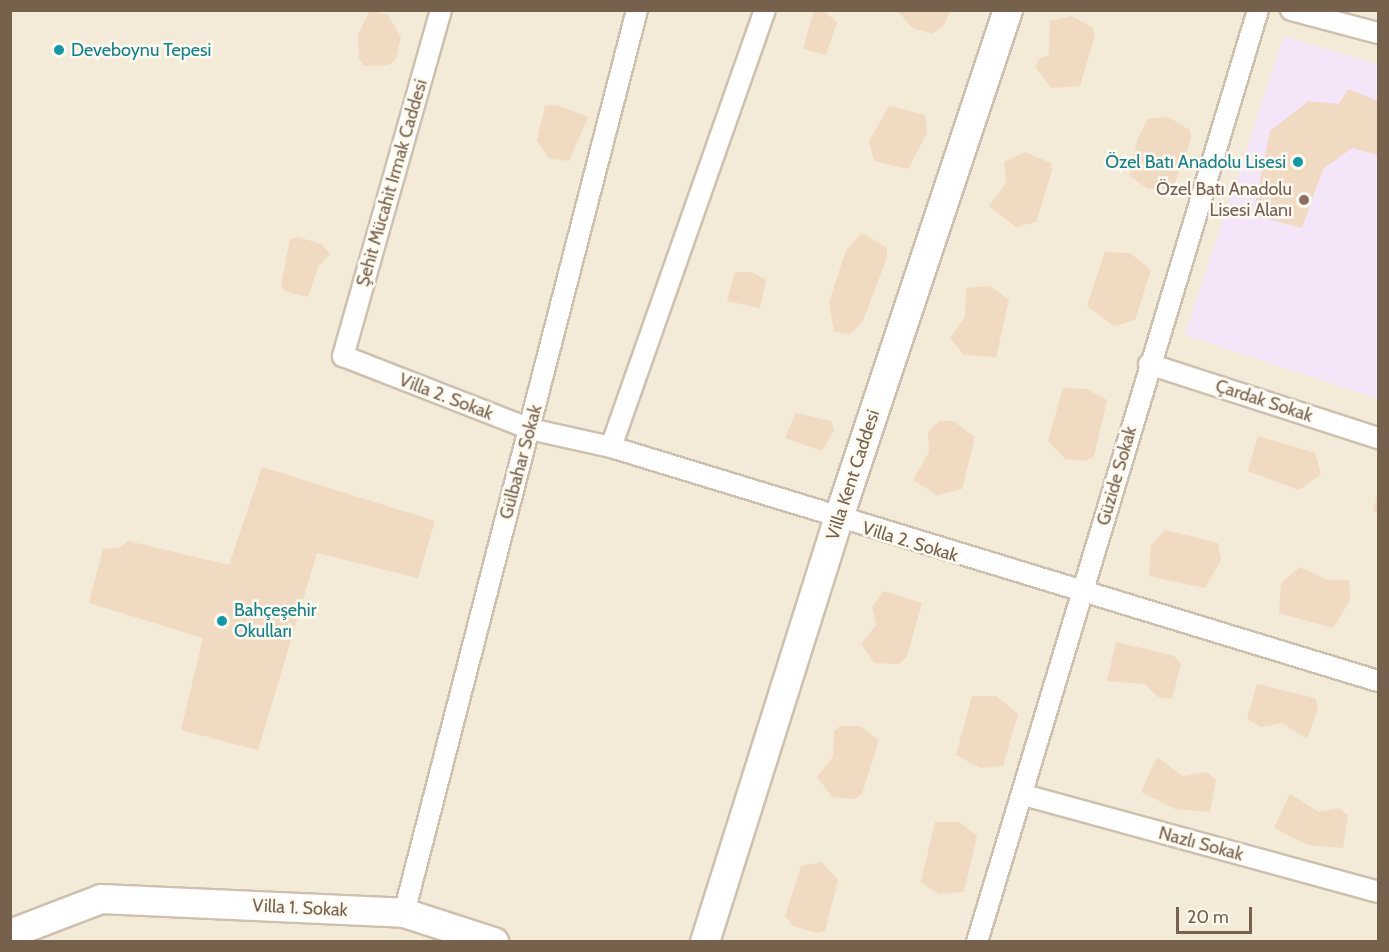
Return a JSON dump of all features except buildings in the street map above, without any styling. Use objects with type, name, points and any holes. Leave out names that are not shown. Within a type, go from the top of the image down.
[{"type":"street","name":"Şehit Mücahit Irmak Caddesi","points":[[343,356],[441,10]]},
{"type":"street","name":"Gülbahar Sokak","points":[[404,913],[637,10]]},
{"type":"street","points":[[611,447],[765,10]]},
{"type":"street","name":"Villa Kent Caddesi","points":[[705,942],[838,520],[1008,10]]},
{"type":"street","name":"Güzide Sokak","points":[[977,942],[1024,795],[1149,363],[1257,10]]},
{"type":"street","points":[[1291,10],[1378,33]]},
{"type":"street","name":"Villa 2. Sokak","points":[[343,356],[530,429],[611,447],[838,520],[1378,681]]},
{"type":"street","name":"Çardak Sokak","points":[[1149,363],[1378,438]]},
{"type":"street","name":"Nazlı Sokak","points":[[1024,795],[1378,892]]},
{"type":"street","name":"Villa 1. Sokak","points":[[10,934],[101,899],[404,913],[494,942]]},
{"type":"shaded area","points":[[11,11],[1378,11],[1378,941],[11,941]]},
{"type":"shaded area","name":"Özel Batı Anadolu Lisesi Alanı","points":[[1284,36],[1378,65],[1378,399],[1185,335]]},
{"type":"place","name":"Deveboynu Tepesi","points":[[59,50]]},
{"type":"place","name":"Özel Batı Anadolu Lisesi","points":[[1298,162]]},
{"type":"place","name":"Özel Batı Anadolu Lisesi Alanı","points":[[1304,200]]},
{"type":"place","name":"Bahçeşehir Okulları","points":[[222,621]]}]
